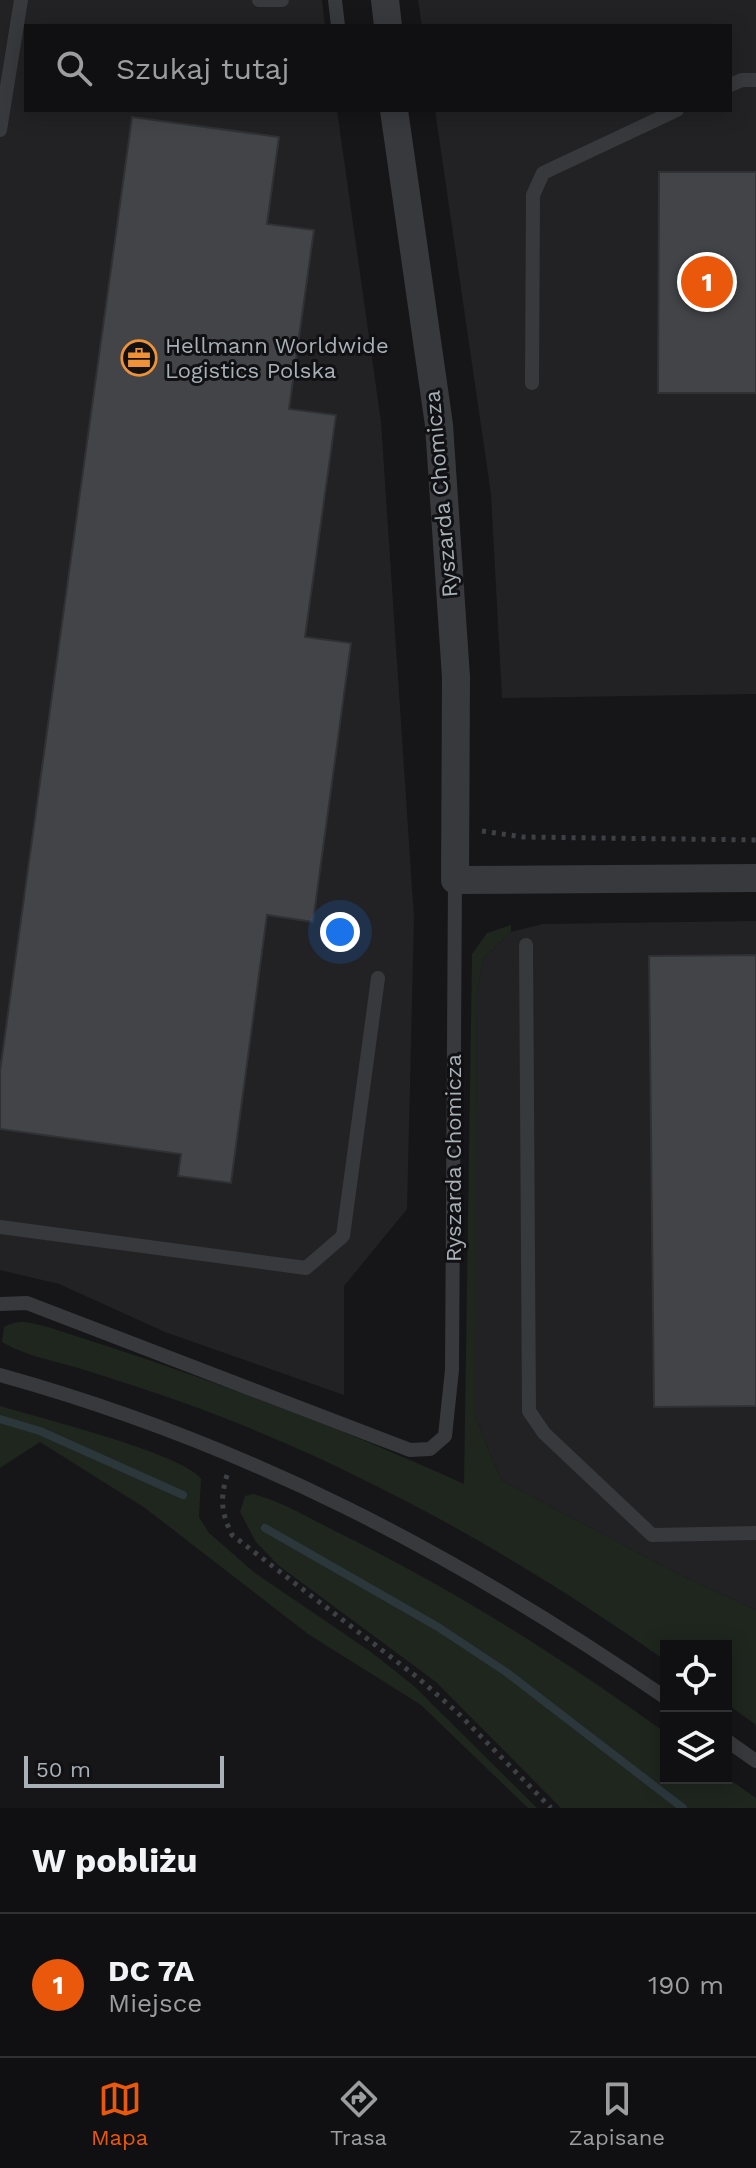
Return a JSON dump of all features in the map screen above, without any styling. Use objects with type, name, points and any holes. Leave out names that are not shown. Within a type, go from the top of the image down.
[{"type":"street","points":[[385,0],[388,24]]},
{"type":"street","name":"Ryszarda Chomicza","points":[[394,112],[439,425],[456,677],[455,880]]},
{"type":"street","points":[[455,880],[756,878]]},
{"type":"lane","points":[[0,130],[21,0]]},
{"type":"lane","points":[[259,0],[282,0]]},
{"type":"lane","points":[[335,0],[338,24]]},
{"type":"lane","points":[[732,84],[756,80]]},
{"type":"lane","points":[[532,383],[533,195],[543,173],[673,112]]},
{"type":"lane","name":"Ryszarda Chomicza","points":[[0,1304],[27,1303],[410,1450],[430,1449],[445,1436],[452,1370],[455,880]]},
{"type":"lane","points":[[526,945],[529,1411],[544,1433],[652,1535],[756,1533]]},
{"type":"lane","points":[[0,1227],[306,1268],[343,1236],[378,978]]},
{"type":"lane","points":[[0,1375],[95,1403],[297,1481],[436,1551],[552,1620],[660,1694]]},
{"type":"lane","points":[[732,1744],[756,1761]]},
{"type":"path","points":[[454,824],[491,834],[523,837],[756,840]]},
{"type":"path","points":[[233,1454],[220,1497],[222,1516],[232,1535],[417,1677],[458,1713],[551,1808]]},
{"type":"shaded area","points":[[0,0],[322,0],[325,24],[24,24],[24,112],[337,112],[381,422],[414,918],[407,1209],[344,1286],[344,1395],[165,1332],[59,1284],[0,1270]]},
{"type":"shaded area","points":[[418,0],[756,0],[756,694],[502,698],[491,494],[435,112],[732,112],[732,24],[422,24]]},
{"type":"shaded area","points":[[756,921],[756,1610],[682,1576],[501,1480],[475,1416],[474,1387],[477,992],[483,959],[511,932],[543,924]]},
{"type":"shaded area","points":[[511,925],[511,932],[483,959],[477,992],[475,1416],[501,1480],[682,1576],[756,1610],[756,1725],[732,1707],[732,1640],[660,1640],[660,1657],[511,1560],[349,1473],[200,1409],[2,1342],[4,1327],[10,1324],[25,1322],[48,1327],[259,1399],[464,1484],[472,954],[487,933]]},
{"type":"shaded area","points":[[0,1406],[140,1448],[189,1469],[201,1479],[199,1517],[209,1533],[255,1573],[371,1652],[414,1686],[537,1808],[528,1808],[421,1705],[308,1634],[145,1508],[40,1442],[0,1468]]},
{"type":"shaded area","points":[[253,1494],[288,1507],[389,1559],[511,1629],[589,1679],[660,1729],[660,1784],[732,1784],[732,1781],[756,1798],[756,1808],[561,1808],[436,1682],[278,1565],[256,1542],[240,1512],[245,1496]]},
{"type":"building","points":[[132,117],[279,137],[267,224],[314,230],[289,409],[336,415],[305,637],[351,643],[313,922],[267,915],[231,1183],[178,1176],[181,1154],[0,1129],[0,1071]]},
{"type":"building","points":[[659,172],[756,172],[756,393],[658,393]]},
{"type":"building","points":[[756,955],[756,1406],[654,1407],[649,956]]},
{"type":"waterway","points":[[0,1419],[40,1431],[183,1495]]},
{"type":"waterway","points":[[265,1528],[438,1627],[506,1672],[683,1808]]},
{"type":"place","name":"DC 7A","points":[[707,282]]},
{"type":"place","name":"Hellmann Worldwide Logistics Polska","points":[[139,358]]}]
